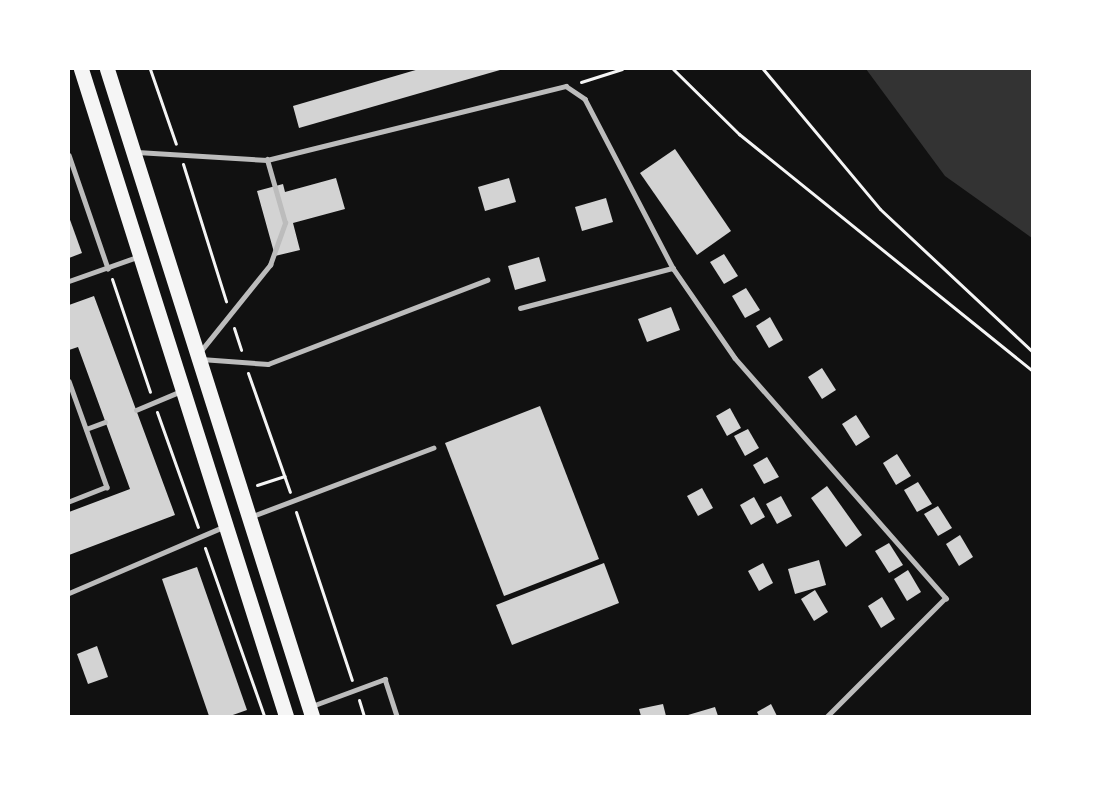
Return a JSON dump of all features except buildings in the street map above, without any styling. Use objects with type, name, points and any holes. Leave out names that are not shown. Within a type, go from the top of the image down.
[{"type":"main road","points":[[81,69],[224,527],[286,716]]},
{"type":"main road","points":[[107,69],[247,518],[311,711]]},
{"type":"main road","points":[[224,527],[247,518]]},
{"type":"lane","points":[[133,152],[267,160],[566,86],[585,99],[673,268],[735,358],[946,598],[828,716]]},
{"type":"lane","points":[[69,155],[108,268]]},
{"type":"lane","points":[[197,359],[229,312],[270,265],[285,223],[267,160]]},
{"type":"lane","points":[[69,281],[139,256]]},
{"type":"lane","points":[[520,308],[673,268]]},
{"type":"lane","points":[[197,359],[268,364],[487,280]]},
{"type":"lane","points":[[69,381],[107,487],[69,502]]},
{"type":"lane","points":[[136,410],[182,391]]},
{"type":"lane","points":[[86,429],[105,422]]},
{"type":"lane","points":[[247,518],[433,448]]},
{"type":"lane","points":[[69,593],[224,527]]},
{"type":"lane","points":[[311,711],[355,690],[385,679],[397,716]]},
{"type":"path","points":[[150,69],[180,155],[244,362],[285,476],[364,716]]},
{"type":"path","points":[[566,86],[622,69]]},
{"type":"path","points":[[673,69],[740,134],[1032,370]]},
{"type":"path","points":[[763,69],[880,209],[1032,351]]},
{"type":"path","points":[[108,268],[153,403],[264,716]]},
{"type":"path","points":[[250,488],[285,476]]},
{"type":"shaded area","points":[[866,69],[1032,69],[1032,238],[945,176]]}]
